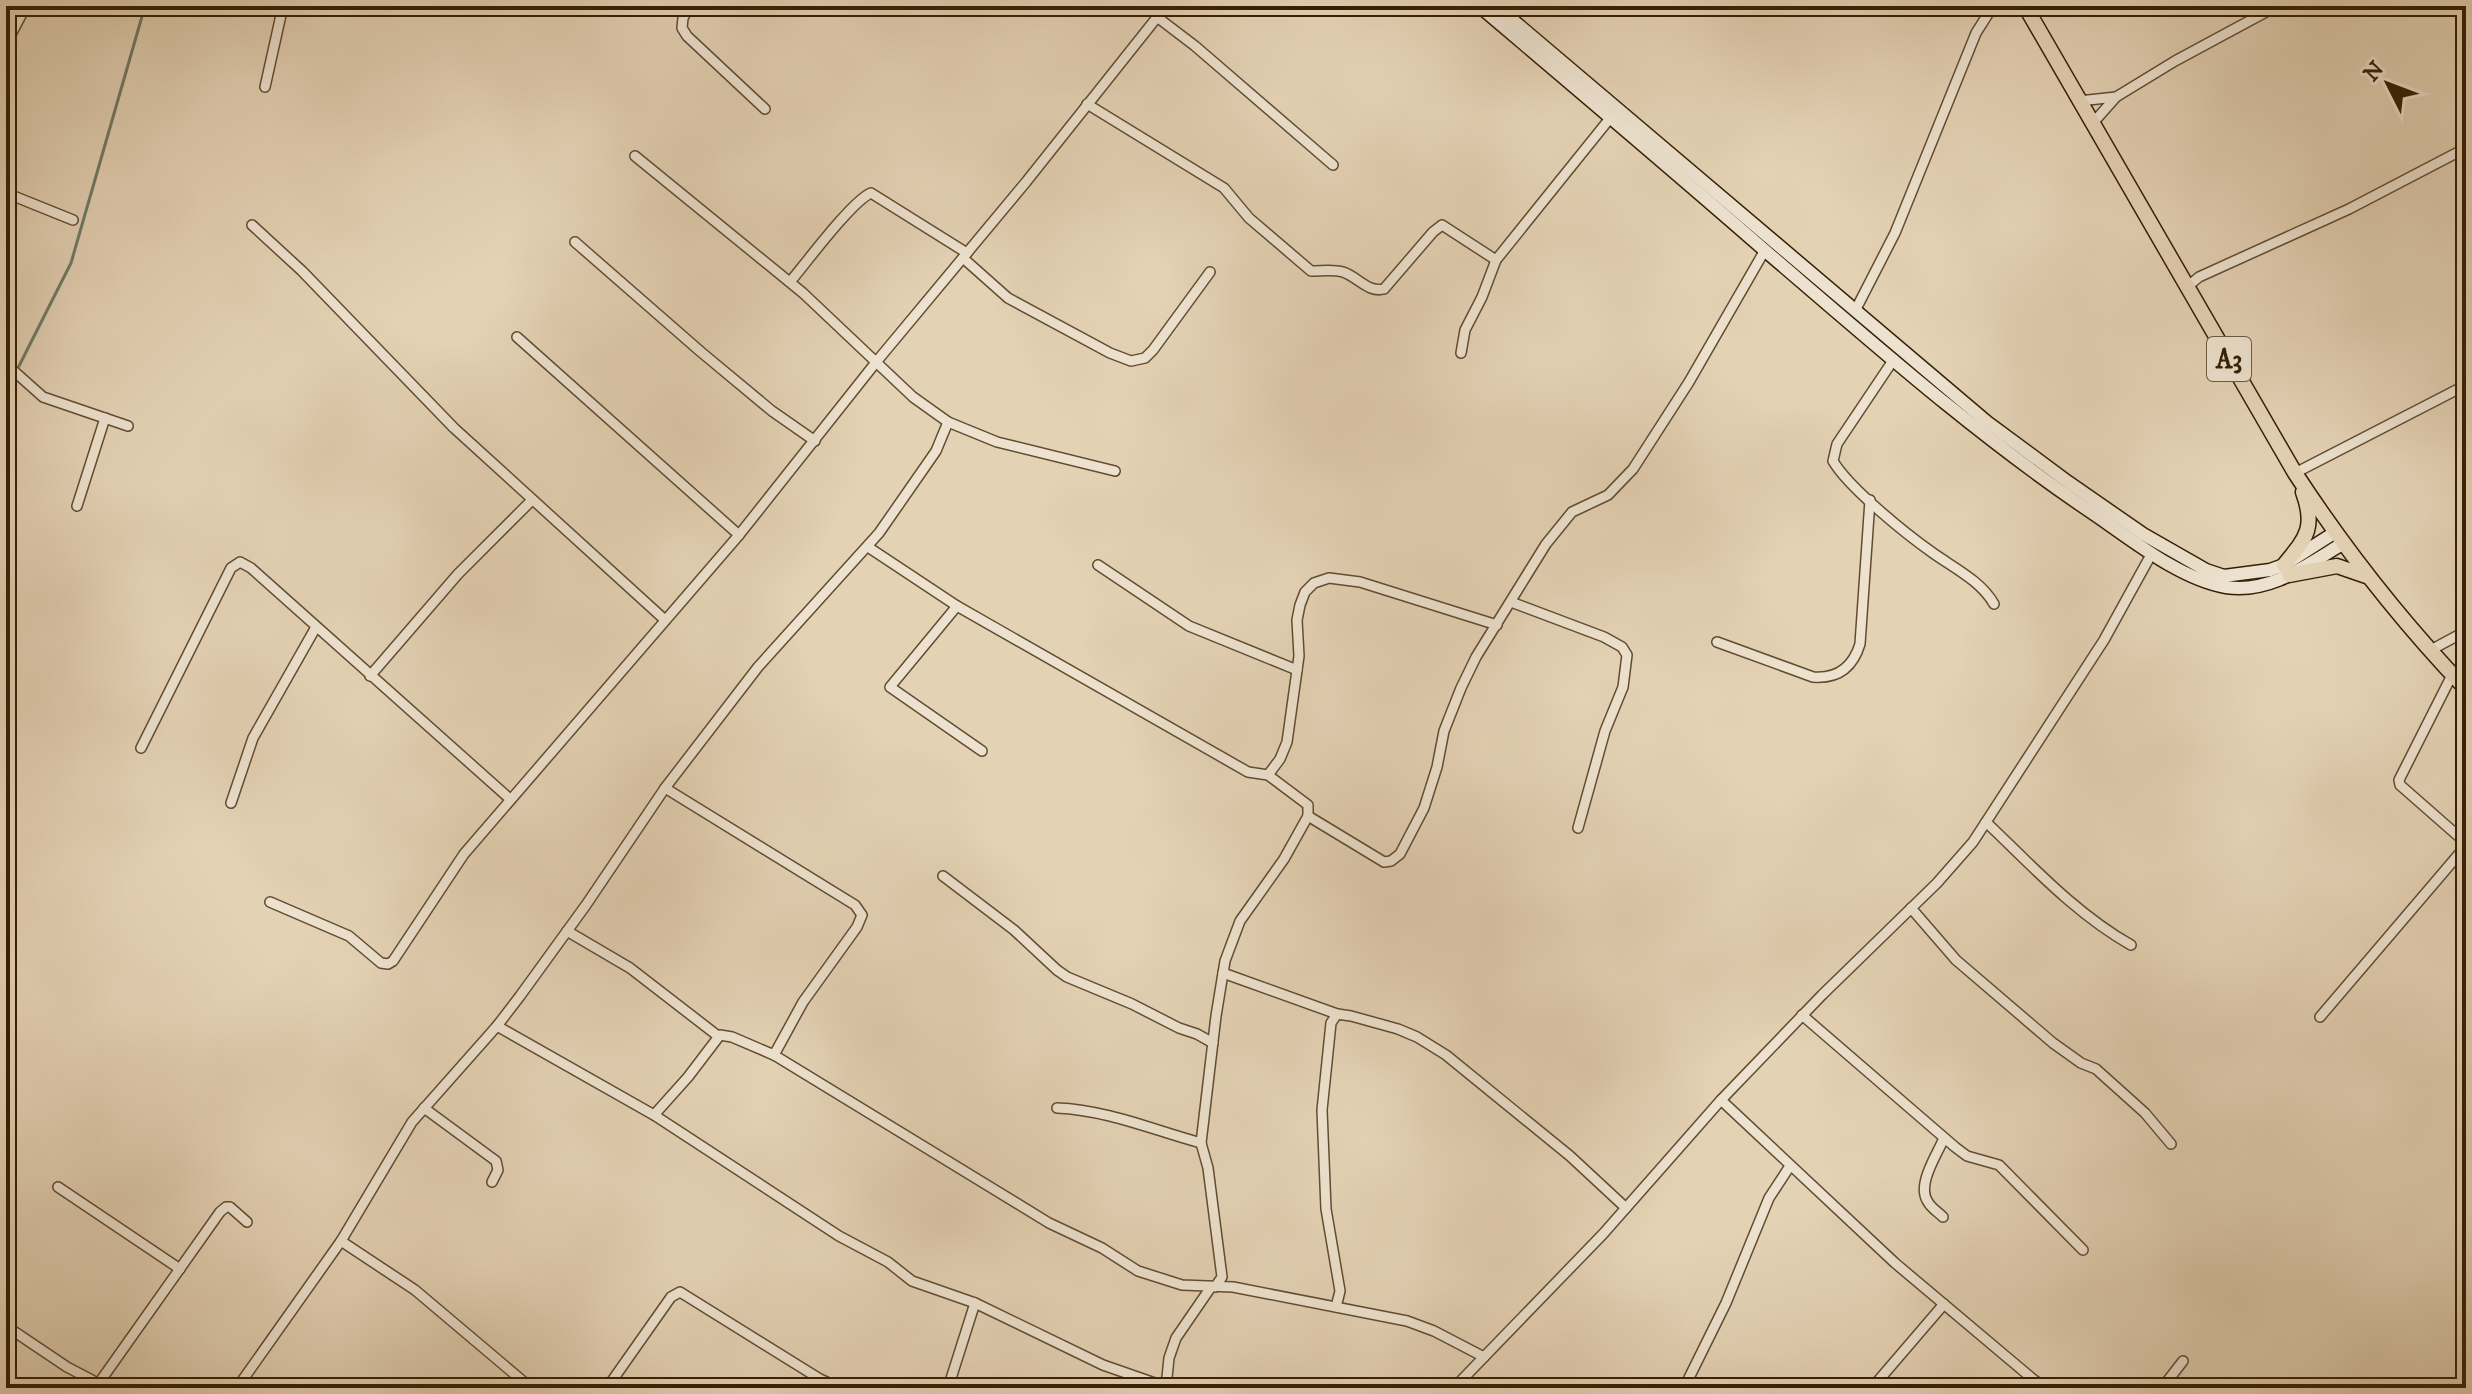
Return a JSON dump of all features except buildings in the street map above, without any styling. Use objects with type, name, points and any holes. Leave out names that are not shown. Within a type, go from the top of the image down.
[{"type":"highway","name":"A3","points":[[2025,6],[2295,473],[2367,577],[2429,651],[2466,689]]},
{"type":"highway","points":[[2287,570],[2310,525],[2307,504],[2295,473]]},
{"type":"highway","points":[[2287,570],[2337,566],[2367,577]]},
{"type":"main road","points":[[1479,6],[1973,426],[2065,495],[2152,553],[2188,574],[2228,587],[2250,588],[2268,584],[2338,538]]},
{"type":"main road","points":[[1496,6],[1987,422],[2143,534],[2206,570],[2224,576],[2287,570]]},
{"type":"street","points":[[6,44],[26,6]]},
{"type":"street","points":[[265,87],[283,6]]},
{"type":"street","points":[[690,6],[683,18],[682,28],[687,36],[765,109]]},
{"type":"street","points":[[270,902],[349,936],[381,963],[388,964],[399,955],[464,854],[739,535],[1166,6]]},
{"type":"street","points":[[1855,311],[1895,233],[1976,33],[1993,6]]},
{"type":"street","points":[[2092,124],[2116,97],[2277,6]]},
{"type":"street","points":[[1157,17],[1333,165]]},
{"type":"street","points":[[2079,101],[2116,97]]},
{"type":"street","points":[[1087,104],[1224,188],[1249,218],[1311,271],[1345,273],[1372,289],[1384,289],[1442,225],[1496,260]]},
{"type":"street","points":[[1461,353],[1465,330],[1496,260],[1611,117]]},
{"type":"street","points":[[2187,287],[2199,277],[2349,209],[2466,148]]},
{"type":"street","points":[[635,156],[790,282],[913,397],[948,422],[997,442],[1115,471]]},
{"type":"street","points":[[6,193],[73,220]]},
{"type":"street","points":[[790,282],[863,197],[871,193],[965,255],[1008,298],[1110,353],[1131,361],[1145,358],[1153,350],[1210,272]]},
{"type":"street","points":[[252,225],[302,271],[454,428],[665,620]]},
{"type":"street","points":[[575,242],[772,411],[815,441]]},
{"type":"street","points":[[1308,816],[1384,862],[1395,859],[1424,808],[1444,731],[1476,657],[1546,544],[1572,512],[1608,495],[1633,469],[1689,382],[1765,250]]},
{"type":"street","points":[[517,337],[739,535]]},
{"type":"street","points":[[1894,359],[1837,444],[1833,457],[1845,478],[1916,541],[1981,587],[1994,604]]},
{"type":"street","points":[[6,364],[43,397],[128,426]]},
{"type":"street","points":[[2295,473],[2466,385]]},
{"type":"street","points":[[77,506],[105,418]]},
{"type":"street","points":[[237,1388],[341,1241],[388,1160],[424,1108],[497,1026],[567,931],[665,788],[758,667],[868,547],[936,451],[948,422]]},
{"type":"street","points":[[370,676],[458,574],[532,500]]},
{"type":"street","points":[[1717,642],[1813,677],[1826,678],[1845,670],[1860,644],[1870,500]]},
{"type":"street","points":[[497,1026],[654,1115],[839,1236],[888,1262],[912,1281],[975,1303],[1083,1357],[1167,1388],[1169,1358],[1176,1338],[1222,1277],[1208,1168],[1201,1143],[1228,950],[1240,921],[1284,859],[1308,816],[1308,805],[1268,775],[1248,772],[957,606],[868,547]]},
{"type":"street","points":[[1454,1388],[1603,1234],[1721,1100],[1802,1015],[1953,865],[1986,822],[2104,640],[2152,553]]},
{"type":"street","points":[[141,748],[231,568],[240,562],[251,568],[510,799]]},
{"type":"street","points":[[1098,565],[1189,626],[1297,670]]},
{"type":"street","points":[[1268,775],[1280,759],[1287,742],[1297,670],[1300,605],[1305,592],[1320,579],[1360,582],[1497,625]]},
{"type":"street","points":[[1511,602],[1604,637],[1622,647],[1627,655],[1623,687],[1605,731],[1578,828]]},
{"type":"street","points":[[957,606],[890,687],[982,751]]},
{"type":"street","points":[[231,803],[253,738],[316,627]]},
{"type":"street","points":[[2429,651],[2466,631]]},
{"type":"street","points":[[2320,1017],[2465,847],[2465,842],[2400,785],[2399,780],[2452,675]]},
{"type":"street","points":[[665,788],[855,905],[862,915],[857,927],[803,1002],[774,1055]]},
{"type":"street","points":[[1986,822],[2068,899],[2110,933],[2131,945]]},
{"type":"street","points":[[943,876],[1014,930],[1067,977],[1213,1043]]},
{"type":"street","points":[[1911,908],[1956,960],[2053,1043],[2081,1063],[2096,1069],[2145,1113],[2171,1144]]},
{"type":"street","points":[[567,931],[630,968],[718,1036],[732,1037],[774,1055],[1049,1223],[1102,1248],[1138,1271],[1182,1285],[1249,1290],[1382,1315],[1422,1325],[1484,1357]]},
{"type":"street","points":[[1223,973],[1337,1014],[1398,1029],[1417,1037],[1446,1055],[1570,1156],[1626,1208]]},
{"type":"street","points":[[1336,1307],[1340,1291],[1326,1209],[1322,1110],[1331,1023],[1337,1014]]},
{"type":"street","points":[[1802,1015],[1967,1156],[1999,1165],[2083,1250]]},
{"type":"street","points":[[1197,1034],[1215,1029]]},
{"type":"street","points":[[654,1115],[688,1077],[718,1036]]},
{"type":"street","points":[[1721,1100],[1895,1263],[2032,1384],[2046,1388]]},
{"type":"street","points":[[424,1108],[496,1161],[498,1170],[492,1182]]},
{"type":"street","points":[[1057,1108],[1085,1109],[1201,1143]]},
{"type":"street","points":[[1943,1217],[1927,1202],[1925,1191],[1928,1173],[1944,1138]]},
{"type":"street","points":[[1684,1388],[1726,1303],[1769,1198],[1790,1166]]},
{"type":"street","points":[[58,1187],[180,1269]]},
{"type":"street","points":[[6,1326],[67,1367],[103,1386],[204,1231],[226,1207],[247,1222]]},
{"type":"street","points":[[341,1241],[415,1290],[531,1388]]},
{"type":"street","points":[[607,1388],[671,1297],[680,1292],[820,1379],[840,1388]]},
{"type":"street","points":[[948,1388],[975,1303]]},
{"type":"street","points":[[1872,1388],[1944,1304]]},
{"type":"street","points":[[2162,1388],[2183,1361]]},
{"type":"waterway","points":[[19,366],[71,263],[145,6]]},
{"type":"waterway","points":[[6,393],[13,379]]}]
